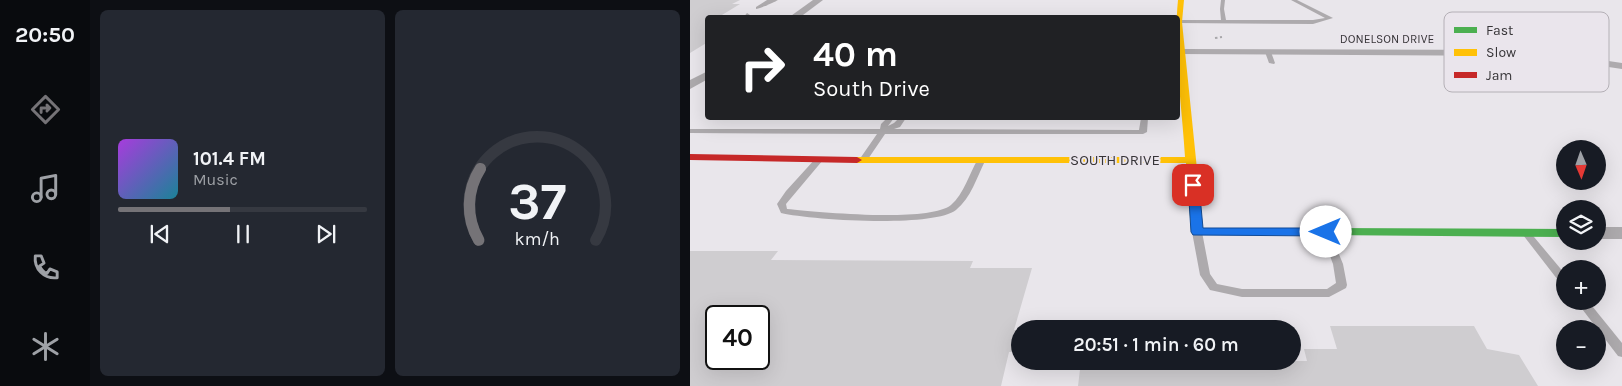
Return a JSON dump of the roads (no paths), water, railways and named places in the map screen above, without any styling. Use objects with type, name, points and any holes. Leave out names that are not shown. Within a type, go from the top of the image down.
[{"type":"street","points":[[796,15],[819,0]]},
{"type":"street","points":[[1179,15],[1181,0]]},
{"type":"street","name":"DONELSON DRIVE","points":[[1181,56],[1270,58],[1444,53]]},
{"type":"street","points":[[1181,56],[1182,108],[1191,160],[1197,232],[1556,233]]},
{"type":"street","name":"DONELSON DRIVE","points":[[1609,64],[1622,66]]},
{"type":"street","points":[[690,85],[705,76]]},
{"type":"street","name":"SOUTH DRIVE","points":[[690,158],[1191,160]]},
{"type":"street","points":[[1606,233],[1622,233]]},
{"type":"lane","points":[[758,8],[776,0]]},
{"type":"lane","points":[[1223,0],[1224,22]]},
{"type":"lane","points":[[1180,22],[1313,22],[1330,18],[1293,0]]},
{"type":"lane","points":[[884,131],[884,124],[888,120]]},
{"type":"lane","points":[[863,160],[884,131],[897,125],[901,120]]},
{"type":"lane","points":[[690,131],[1143,132],[1144,120]]},
{"type":"lane","points":[[819,160],[788,193],[781,204],[784,211],[869,217],[924,216],[948,211],[960,202],[981,160]]},
{"type":"lane","points":[[1197,232],[1205,275],[1214,287],[1242,293],[1329,293],[1342,285],[1326,232]]},
{"type":"lane","points":[[1526,233],[1556,270]]},
{"type":"lane","points":[[1589,310],[1622,352]]}]
